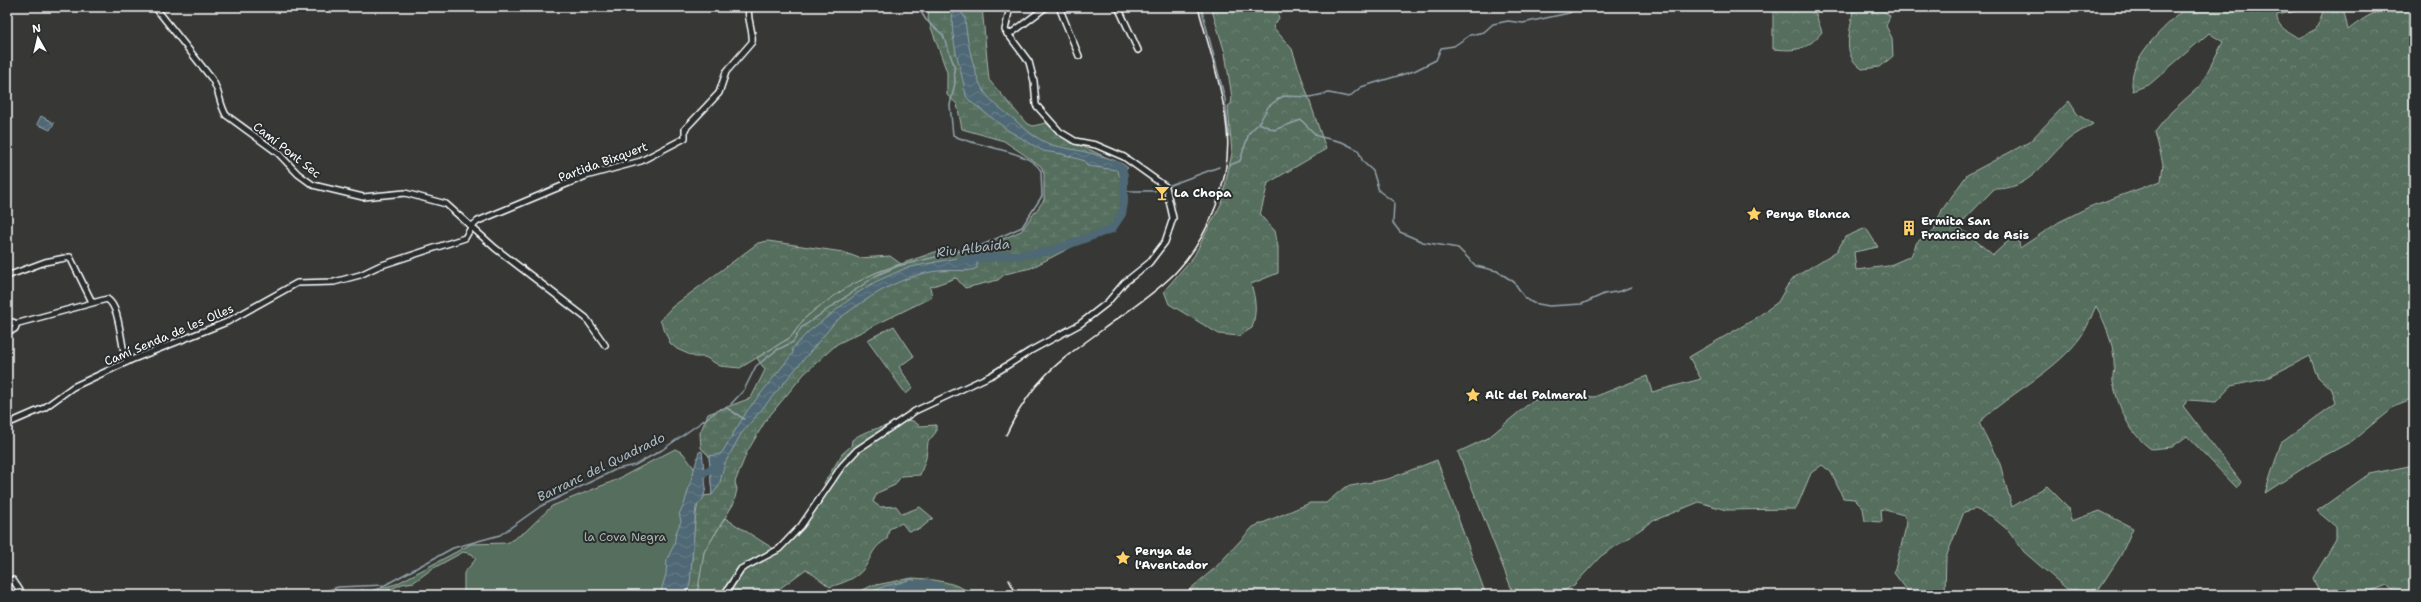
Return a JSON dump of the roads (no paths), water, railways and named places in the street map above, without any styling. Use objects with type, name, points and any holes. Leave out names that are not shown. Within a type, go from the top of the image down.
[{"type":"street","name":"Camí Pont Sec","points":[[155,7],[212,78],[220,91],[222,109],[226,115],[278,153],[298,174],[313,185],[363,197],[397,192],[434,200],[452,208],[495,248],[586,318],[605,346]]},
{"type":"street","name":"Partida Bixquert","points":[[472,226],[478,221],[586,176],[641,161],[685,138],[685,129],[719,93],[726,72],[752,42],[753,37],[748,16],[749,7]]},
{"type":"street","points":[[724,595],[741,569],[778,549],[801,526],[842,466],[857,450],[915,412],[992,375],[1030,351],[1080,324],[1107,303],[1124,283],[1149,263],[1165,242],[1173,218],[1166,187],[1118,154],[1096,145],[1075,141],[1060,132],[1036,105],[1034,81],[1029,62],[1007,34],[1004,26],[1010,7]]},
{"type":"street","points":[[1007,34],[1013,32],[1046,7]]},
{"type":"street","points":[[1059,7],[1079,56]]},
{"type":"street","points":[[1118,7],[1138,50]]},
{"type":"street","name":"Camí Senda de les Olles","points":[[7,424],[44,408],[74,387],[127,362],[227,322],[297,283],[334,282],[360,275],[379,266],[465,238],[472,226]]},
{"type":"street","points":[[7,276],[46,262],[70,257],[92,302]]},
{"type":"street","points":[[15,324],[106,299],[111,302],[116,315],[122,351],[127,362]]},
{"type":"street","points":[[7,581],[13,580],[23,595]]},
{"type":"water","points":[[963,7],[962,13],[965,18],[969,45],[977,76],[980,85],[994,103],[1029,132],[1045,142],[1114,160],[1128,168],[1124,171],[1087,166],[1085,161],[1062,154],[1043,151],[1009,131],[971,102],[966,96],[953,31],[953,8]]},
{"type":"water","points":[[41,116],[54,123],[50,130],[37,124]]},
{"type":"water","points":[[966,256],[977,262],[977,268],[972,270],[938,271],[911,277],[884,289],[859,304],[836,321],[741,434],[725,463],[719,486],[712,495],[709,456],[720,454],[723,451],[747,411],[793,353],[792,349],[808,332],[859,292],[875,282],[906,268]]},
{"type":"water","points":[[702,451],[706,488],[703,499],[696,507],[690,584],[686,595],[660,595],[666,574],[667,559],[674,545],[676,533],[681,521],[679,514],[684,505],[699,452]]},
{"type":"water","points":[[914,579],[915,587],[892,595],[865,595],[885,586]]},
{"type":"waterway","points":[[731,404],[744,390],[756,366],[777,350],[793,342],[801,328],[877,275],[898,266],[978,247],[1022,227],[1042,196],[1041,171],[1035,164],[1026,158],[974,143],[953,135],[950,105],[955,83],[954,65],[943,35],[926,20],[918,7]]},
{"type":"waterway","points":[[1201,7],[1225,99],[1229,136]]},
{"type":"waterway","points":[[1230,165],[1240,161],[1249,133],[1259,123],[1268,107],[1284,96],[1310,97],[1329,93],[1349,97],[1361,87],[1414,71],[1436,60],[1441,48],[1454,46],[1470,35],[1484,32],[1493,24],[1508,21],[1523,23],[1569,13],[1579,7]]},
{"type":"waterway","points":[[1591,7],[1599,7]]},
{"type":"waterway","points":[[1259,123],[1274,130],[1301,120],[1317,136],[1342,142],[1358,150],[1363,162],[1373,171],[1379,191],[1394,202],[1393,223],[1400,232],[1423,242],[1458,248],[1476,266],[1497,271],[1514,282],[1525,298],[1533,303],[1549,306],[1582,304],[1604,294],[1621,291],[1631,287]]},
{"type":"waterway","name":"Riu Albaida","points":[[961,260],[1048,252],[1112,229],[1122,214],[1124,203],[1124,175],[1122,169],[1116,165]]},
{"type":"waterway","points":[[1124,191],[1154,191],[1219,167]]},
{"type":"waterway","name":"Barranc del Quadrado","points":[[315,595],[338,587],[385,585],[453,548],[500,535],[541,506],[617,469],[635,465],[662,450],[720,409],[727,408],[744,419]]},
{"type":"waterway","name":"Riu Albaida","points":[[698,479],[699,475],[719,465]]},
{"type":"waterway","name":"Riu Albaida","points":[[904,587],[929,583],[954,595]]},
{"type":"railway","points":[[1006,435],[1025,400],[1046,375],[1071,353],[1168,280],[1188,258],[1208,225],[1222,187],[1228,149],[1225,115],[1219,84],[1198,7]]},
{"type":"railway","points":[[1009,580],[1017,595]]},
{"type":"place","name":"La Chopa","points":[[1162,193]]},
{"type":"place","name":"Penya Blanca","points":[[1754,214]]},
{"type":"place","name":"Ermita San Francisco de Asis","points":[[1909,228]]},
{"type":"place","name":"Alt del Palmeral","points":[[1473,395]]},
{"type":"place","name":"Penya de l'Aventador","points":[[1123,558]]},
{"type":"park label","name":"la Cova Negra","points":[[625,537]]}]
